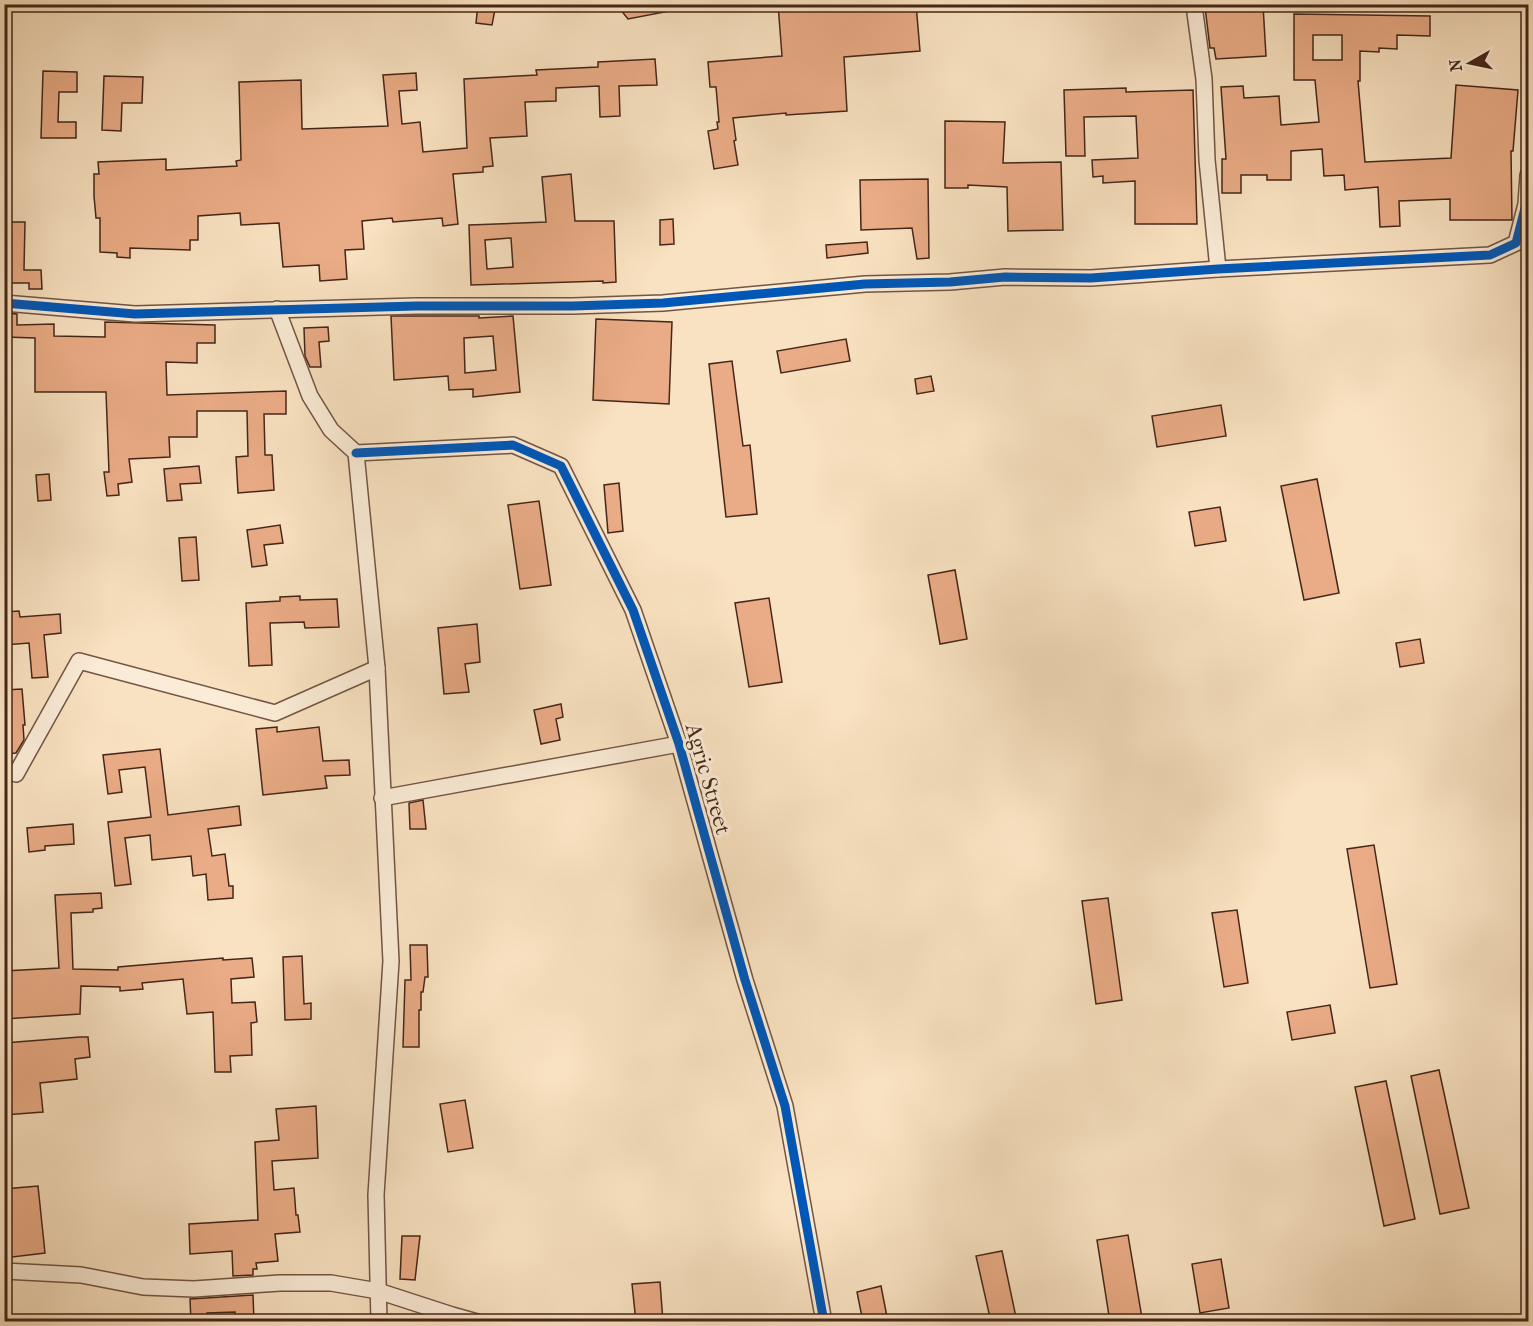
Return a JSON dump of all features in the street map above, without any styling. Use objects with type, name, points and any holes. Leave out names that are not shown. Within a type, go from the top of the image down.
[{"type":"street","points":[[1196,4],[1195,13],[1204,80],[1207,160],[1218,269]]},
{"type":"street","points":[[4,303],[135,314],[277,309],[663,303],[865,284],[950,282],[1005,277],[1090,278],[1490,255],[1516,243],[1526,204],[1528,175]]},
{"type":"street","points":[[277,309],[310,396],[331,430],[356,453],[377,668],[391,961],[376,1196],[378,1322]]},
{"type":"street","name":"Agric Street","points":[[356,453],[513,445],[561,466],[633,610],[679,744],[745,980],[785,1106],[824,1322]]},
{"type":"street","points":[[16,774],[79,662],[274,713],[377,668]]},
{"type":"street","points":[[382,798],[679,744]]},
{"type":"street","points":[[4,1271],[81,1275],[143,1287],[194,1288],[280,1283],[331,1283],[378,1291],[477,1322]]},
{"type":"building","points":[[478,4],[496,4],[492,25],[476,23]]},
{"type":"building","points":[[616,4],[670,4],[670,11],[628,19]]},
{"type":"building","points":[[778,4],[916,4],[920,51],[844,57],[847,111],[733,118],[738,165],[714,169],[708,131],[718,129],[717,122],[719,122],[716,87],[710,87],[708,62],[782,56]]},
{"type":"building","points":[[1263,5],[1266,56],[1216,59],[1214,48],[1210,48],[1205,7]]},
{"type":"building","points":[[1294,14],[1430,16],[1430,36],[1397,35],[1397,49],[1379,48],[1379,52],[1360,51],[1360,81],[1358,81],[1365,162],[1451,158],[1456,85],[1518,90],[1513,151],[1511,151],[1512,220],[1450,220],[1450,199],[1399,201],[1400,226],[1380,227],[1378,187],[1345,190],[1344,175],[1324,176],[1322,149],[1291,151],[1291,180],[1267,180],[1267,175],[1241,175],[1241,193],[1222,193],[1222,159],[1226,159],[1221,87],[1243,86],[1244,98],[1279,96],[1281,125],[1319,122],[1315,80],[1294,80]],"holes":[[[1313,35],[1342,35],[1342,60],[1313,60]]]},
{"type":"building","points":[[655,59],[657,85],[619,86],[620,116],[600,117],[599,86],[556,88],[556,101],[525,102],[527,136],[490,138],[493,166],[483,167],[483,172],[453,174],[458,224],[443,226],[442,218],[393,222],[392,218],[362,221],[364,249],[345,250],[347,279],[320,281],[319,265],[283,267],[279,223],[241,225],[240,213],[198,216],[198,240],[190,240],[190,250],[130,248],[130,258],[117,257],[117,253],[100,252],[100,218],[96,218],[94,196],[94,174],[99,174],[98,162],[166,159],[166,170],[237,166],[236,161],[241,160],[239,82],[301,80],[302,129],[388,126],[383,75],[416,73],[417,90],[399,91],[402,124],[420,122],[423,152],[467,148],[464,79],[537,75],[536,70],[598,67],[598,62]]},
{"type":"building","points":[[43,71],[77,72],[77,92],[59,92],[58,122],[76,122],[76,138],[41,138]]},
{"type":"building","points":[[104,76],[143,77],[142,103],[122,103],[121,131],[102,130]]},
{"type":"building","points":[[1126,88],[1126,92],[1193,90],[1197,224],[1135,224],[1135,181],[1103,183],[1103,176],[1093,177],[1092,160],[1138,158],[1136,116],[1084,117],[1085,156],[1066,156],[1064,90]]},
{"type":"building","points":[[945,121],[1005,122],[1003,163],[1061,162],[1063,230],[1008,231],[1007,187],[968,185],[968,188],[945,188]]},
{"type":"building","points":[[571,174],[575,221],[614,221],[616,282],[471,285],[469,225],[546,222],[542,177]],"holes":[[[511,238],[513,267],[487,269],[485,240]]]},
{"type":"building","points":[[928,179],[929,258],[917,259],[912,228],[861,230],[860,180]]},
{"type":"building","points":[[673,219],[674,244],[660,245],[660,220]]},
{"type":"building","points":[[4,222],[25,222],[24,270],[41,270],[42,289],[29,289],[29,283],[4,283]]},
{"type":"building","points":[[867,242],[868,253],[827,258],[826,245]]},
{"type":"building","points":[[4,313],[17,314],[17,325],[54,324],[54,336],[105,337],[105,322],[215,325],[215,343],[197,343],[197,363],[166,362],[167,395],[286,391],[286,414],[264,414],[265,455],[272,455],[274,490],[238,493],[236,457],[248,456],[247,411],[197,411],[197,437],[169,437],[170,457],[129,459],[132,482],[118,484],[119,495],[107,496],[104,472],[109,472],[106,392],[35,392],[35,338],[5,337]]},
{"type":"building","points":[[391,316],[479,316],[479,318],[513,316],[520,392],[473,397],[473,389],[449,390],[448,376],[394,380]],"holes":[[[493,336],[496,370],[465,373],[464,338]]]},
{"type":"building","points":[[596,319],[672,322],[669,404],[593,400]]},
{"type":"building","points":[[328,327],[329,341],[319,342],[321,367],[310,367],[305,356],[304,328]]},
{"type":"building","points":[[846,339],[850,361],[781,373],[777,351]]},
{"type":"building","points":[[732,361],[743,446],[750,445],[757,514],[726,517],[709,364]]},
{"type":"building","points":[[931,376],[934,391],[917,394],[915,379]]},
{"type":"building","points":[[1221,405],[1226,436],[1157,447],[1152,416]]},
{"type":"building","points":[[199,466],[201,483],[180,484],[182,500],[167,501],[164,469]]},
{"type":"building","points":[[49,474],[51,500],[38,501],[36,475]]},
{"type":"building","points":[[1317,479],[1339,593],[1304,600],[1281,486]]},
{"type":"building","points":[[619,483],[623,531],[608,533],[604,485]]},
{"type":"building","points":[[539,501],[551,585],[520,589],[508,505]]},
{"type":"building","points":[[1220,507],[1226,541],[1195,546],[1189,512]]},
{"type":"building","points":[[280,525],[283,543],[264,545],[267,565],[252,567],[247,530]]},
{"type":"building","points":[[196,537],[199,580],[182,581],[179,538]]},
{"type":"building","points":[[955,570],[967,639],[940,644],[928,575]]},
{"type":"building","points":[[300,596],[300,600],[337,599],[339,627],[305,628],[304,622],[270,623],[272,665],[249,666],[246,603],[280,601],[280,597]]},
{"type":"building","points":[[769,598],[782,682],[749,687],[735,603]]},
{"type":"building","points":[[19,611],[20,617],[60,614],[61,633],[44,635],[48,677],[32,678],[29,643],[4,645],[4,612]]},
{"type":"building","points":[[477,624],[480,662],[465,664],[469,692],[444,694],[438,628]]},
{"type":"building","points":[[1420,639],[1424,663],[1400,667],[1396,643]]},
{"type":"building","points":[[22,689],[24,740],[16,753],[4,754],[4,690]]},
{"type":"building","points":[[561,704],[563,717],[556,719],[560,740],[541,744],[534,710]]},
{"type":"building","points":[[277,727],[277,732],[319,727],[323,761],[349,760],[350,775],[325,776],[327,788],[263,795],[256,729]]},
{"type":"building","points":[[160,749],[168,815],[239,806],[241,825],[208,829],[212,856],[225,854],[229,886],[233,886],[233,898],[208,900],[206,874],[193,876],[191,856],[152,860],[150,835],[125,838],[131,884],[115,886],[108,822],[151,817],[145,767],[119,770],[122,792],[108,794],[103,755]]},
{"type":"building","points":[[423,800],[426,829],[410,829],[409,803]]},
{"type":"building","points":[[73,824],[74,844],[45,846],[45,850],[29,852],[27,828]]},
{"type":"building","points":[[1374,845],[1397,984],[1370,988],[1347,849]]},
{"type":"building","points":[[101,893],[102,908],[93,909],[93,912],[71,913],[73,969],[118,970],[118,967],[223,958],[223,960],[252,958],[254,977],[231,979],[232,1003],[255,1002],[257,1022],[251,1023],[252,1055],[230,1056],[231,1072],[215,1072],[213,1012],[187,1014],[183,979],[142,983],[143,989],[120,991],[120,987],[81,986],[80,1014],[4,1019],[4,971],[59,968],[55,895]]},
{"type":"building","points":[[1108,898],[1122,1000],[1096,1004],[1082,901]]},
{"type":"building","points":[[1237,910],[1248,983],[1224,987],[1212,913]]},
{"type":"building","points":[[410,945],[427,945],[428,977],[425,977],[423,992],[421,992],[419,1047],[403,1047],[405,980],[411,980]]},
{"type":"building","points":[[302,956],[304,1004],[311,1003],[311,1019],[285,1020],[283,957]]},
{"type":"building","points":[[1330,1005],[1335,1033],[1292,1040],[1287,1012]]},
{"type":"building","points":[[88,1037],[90,1057],[75,1059],[77,1079],[40,1083],[43,1112],[4,1115],[4,1043]]},
{"type":"building","points":[[1439,1070],[1469,1208],[1440,1214],[1411,1076]]},
{"type":"building","points":[[1386,1081],[1415,1219],[1384,1226],[1355,1087]]},
{"type":"building","points":[[465,1100],[473,1148],[448,1152],[440,1104]]},
{"type":"building","points":[[316,1106],[318,1158],[272,1161],[274,1190],[294,1188],[300,1232],[275,1234],[278,1261],[256,1263],[257,1269],[253,1269],[253,1275],[233,1276],[232,1251],[190,1254],[189,1224],[258,1220],[255,1142],[279,1140],[276,1109]]},
{"type":"building","points":[[38,1186],[45,1253],[4,1258],[4,1189]]},
{"type":"building","points":[[1128,1235],[1142,1318],[1110,1322],[1097,1240]]},
{"type":"building","points":[[402,1236],[420,1236],[415,1280],[400,1279]]},
{"type":"building","points":[[1002,1251],[1017,1322],[991,1322],[976,1256]]},
{"type":"building","points":[[1221,1259],[1229,1308],[1200,1313],[1192,1264]]},
{"type":"building","points":[[660,1282],[663,1322],[636,1322],[632,1284]]},
{"type":"building","points":[[881,1286],[888,1322],[863,1322],[857,1292]]},
{"type":"building","points":[[253,1295],[254,1322],[235,1322],[235,1312],[207,1313],[208,1322],[191,1322],[190,1299]]},
{"type":"cycle path","points":[[4,303],[135,314],[416,306],[573,306],[663,303],[865,284],[950,282],[1005,277],[1091,278],[1490,255],[1516,243],[1526,204],[1528,175]]},
{"type":"cycle path","points":[[356,453],[513,445],[561,466],[633,610],[679,744],[745,980],[785,1106],[824,1322]]}]
